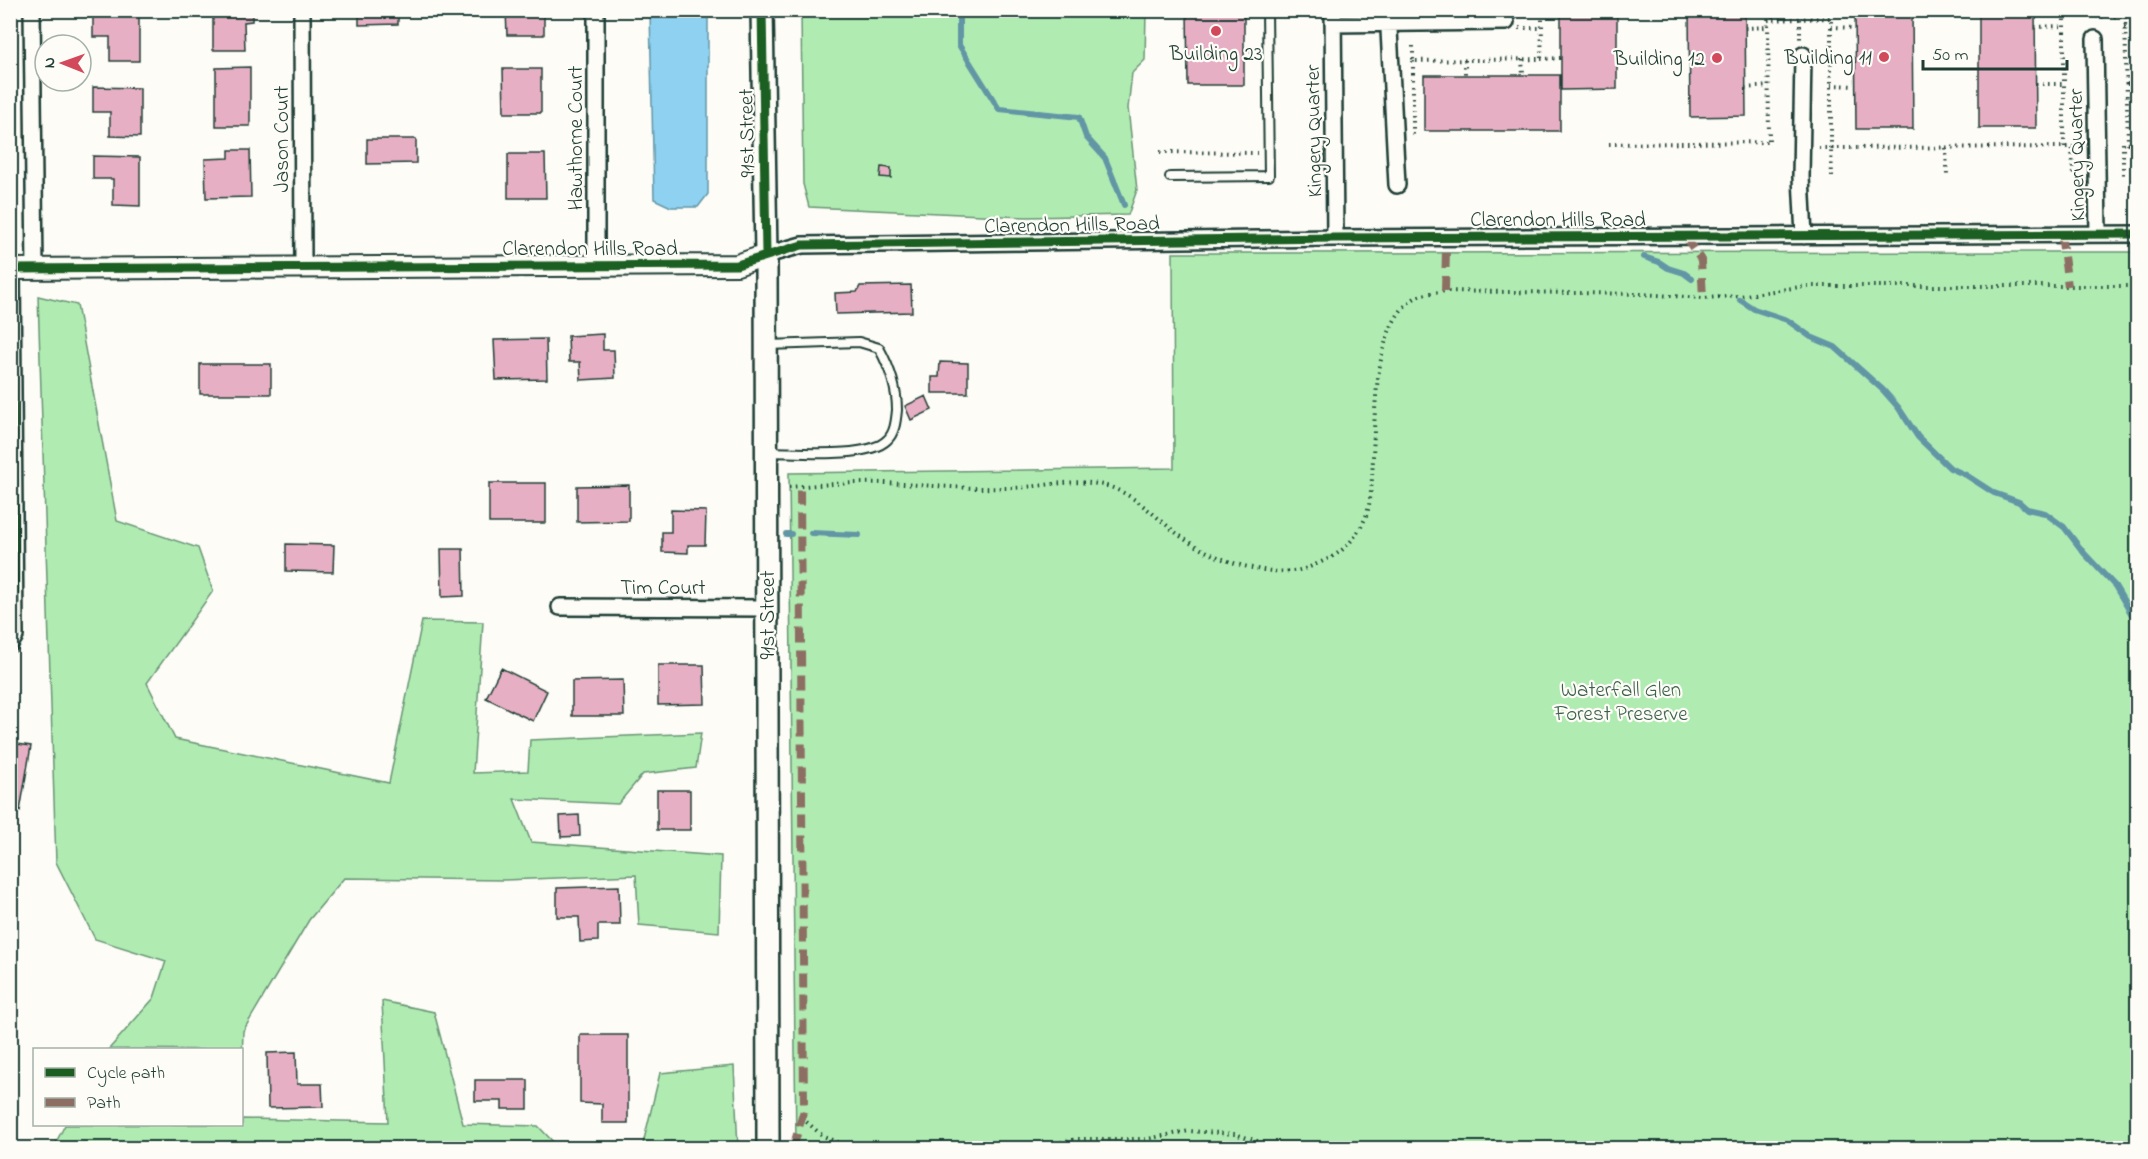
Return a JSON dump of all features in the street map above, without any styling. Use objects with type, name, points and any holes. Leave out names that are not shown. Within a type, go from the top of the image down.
[{"type":"main road","name":"91st Street","points":[[762,10],[766,255],[768,1149]]},
{"type":"street","points":[[32,10],[35,269]]},
{"type":"street","name":"Jason Court","points":[[302,10],[303,267]]},
{"type":"street","name":"Hawthorne Court","points":[[596,10],[596,266]]},
{"type":"street","name":"Kingery Quarter","points":[[1335,238],[1333,17],[1388,17],[1508,25]]},
{"type":"street","points":[[1388,17],[1397,185]]},
{"type":"street","name":"Kingery Quarter","points":[[2095,39],[2098,234]]},
{"type":"street","points":[[1801,49],[1801,177],[1804,236]]},
{"type":"street","name":"Clarendon Hills Road","points":[[11,269],[737,266],[802,245],[1335,238],[2138,234]]},
{"type":"street","points":[[10,644],[15,636],[11,269]]},
{"type":"street","name":"Tim Court","points":[[560,607],[767,608]]},
{"type":"lane","points":[[1170,177],[1269,176],[1267,10]]},
{"type":"lane","points":[[766,345],[859,342],[879,348],[890,368],[897,396],[896,423],[889,439],[878,448],[849,453],[767,452]]},
{"type":"path","points":[[1541,59],[1542,10]]},
{"type":"path","points":[[1773,10],[1773,20]]},
{"type":"path","points":[[1831,10],[1832,177]]},
{"type":"path","points":[[2068,10],[2068,17]]},
{"type":"path","points":[[2125,10],[2125,16]]},
{"type":"path","points":[[1609,144],[1768,142],[1768,20],[1831,18]]},
{"type":"path","points":[[1800,19],[1801,49]]},
{"type":"path","points":[[1508,25],[1542,28]]},
{"type":"path","points":[[2035,27],[2064,26]]},
{"type":"path","points":[[2125,26],[2138,26]]},
{"type":"path","points":[[1745,28],[1768,27]]},
{"type":"path","points":[[1831,27],[1856,28]]},
{"type":"path","points":[[1413,46],[1413,143]]},
{"type":"path","points":[[1413,61],[1561,58]]},
{"type":"path","points":[[1522,59],[1523,75]]},
{"type":"path","points":[[1465,60],[1465,75]]},
{"type":"path","points":[[2036,84],[2064,84]]},
{"type":"path","points":[[2127,84],[2138,84]]},
{"type":"path","points":[[1831,85],[1856,86]]},
{"type":"path","points":[[1745,88],[1769,86]]},
{"type":"path","points":[[2115,143],[2126,143],[2123,176]]},
{"type":"path","points":[[1819,148],[2079,147]]},
{"type":"path","points":[[1946,148],[1947,177]]},
{"type":"path","points":[[2072,148],[2073,176]]},
{"type":"path","points":[[1160,152],[1262,153]]},
{"type":"path","points":[[789,487],[881,483],[1005,488],[1086,481],[1112,488],[1138,502],[1191,544],[1230,563],[1278,571],[1301,570],[1342,550],[1352,541],[1363,523],[1369,506],[1375,417],[1385,341],[1404,307],[1428,293],[1445,291],[1630,294],[1703,298],[1740,296],[1806,286],[2138,286]]},
{"type":"path","points":[[802,1118],[823,1136],[850,1149]]},
{"type":"path","points":[[1031,1149],[1077,1139],[1147,1139],[1189,1131],[1235,1134],[1280,1149]]},
{"type":"green space","points":[[801,11],[1146,11],[1145,60],[1132,73],[1128,108],[1137,190],[1128,215],[1026,217],[809,207],[803,184]]},
{"type":"green space","name":"Waterfall Glen Forest Preserve","points":[[2137,252],[2137,1148],[796,1148],[789,473],[1174,468],[1173,253]]},
{"type":"green space","points":[[38,296],[77,305],[117,521],[198,548],[213,591],[147,683],[175,739],[389,783],[422,621],[483,622],[473,773],[528,771],[530,740],[701,733],[696,768],[643,774],[618,804],[514,799],[531,842],[721,856],[719,932],[639,925],[636,875],[504,880],[344,878],[309,920],[243,1031],[242,1048],[110,1048],[154,998],[166,961],[95,939],[56,862]]},
{"type":"green space","points":[[382,1001],[434,1012],[463,1124],[538,1126],[559,1148],[53,1148],[64,1126],[243,1126],[243,1119],[388,1122]]},
{"type":"green space","points":[[734,1066],[738,1148],[642,1148],[660,1073]]},
{"type":"water","points":[[650,11],[708,11],[708,194],[698,207],[671,207],[654,199]]},
{"type":"building","points":[[213,10],[252,10],[252,21],[244,22],[245,50],[213,50]]},
{"type":"building","points":[[359,10],[398,10],[398,24],[359,25]]},
{"type":"building","points":[[506,10],[544,10],[544,35],[507,35]]},
{"type":"building","name":"Building 23","points":[[1187,10],[1244,10],[1244,85],[1188,85]]},
{"type":"building","points":[[1561,10],[1617,10],[1617,89],[1561,90]]},
{"type":"building","name":"Building 12","points":[[1689,10],[1745,10],[1746,116],[1690,117]]},
{"type":"building","name":"Building 11","points":[[1855,10],[1912,10],[1913,129],[1856,129]]},
{"type":"building","points":[[1979,10],[2035,10],[2036,128],[1979,128]]},
{"type":"building","points":[[93,12],[139,12],[139,61],[110,61],[110,37],[93,37]]},
{"type":"building","points":[[250,67],[250,126],[216,126],[216,68]]},
{"type":"building","points":[[503,69],[541,69],[541,113],[504,113]]},
{"type":"building","points":[[1424,75],[1560,75],[1560,131],[1424,131]]},
{"type":"building","points":[[93,87],[140,88],[140,137],[110,136],[110,112],[93,112]]},
{"type":"building","points":[[367,139],[416,139],[416,163],[367,164]]},
{"type":"building","points":[[229,150],[250,150],[251,197],[206,198],[205,159],[229,158]]},
{"type":"building","points":[[508,154],[545,154],[546,198],[508,198]]},
{"type":"building","points":[[93,156],[140,157],[140,206],[113,205],[113,179],[93,179]]},
{"type":"building","points":[[881,167],[891,168],[891,178],[880,177]]},
{"type":"building","points":[[911,285],[912,312],[836,314],[835,293],[857,292],[860,286]]},
{"type":"building","points":[[603,334],[603,350],[614,350],[615,378],[581,380],[580,362],[569,362],[568,336]]},
{"type":"building","points":[[546,339],[547,379],[496,380],[494,340]]},
{"type":"building","points":[[940,362],[968,363],[968,393],[932,393],[932,377],[939,377]]},
{"type":"building","points":[[200,364],[271,364],[271,394],[200,394]]},
{"type":"building","points":[[926,396],[932,410],[911,420],[905,406]]},
{"type":"building","points":[[489,483],[546,483],[546,523],[489,523]]},
{"type":"building","points":[[629,485],[629,521],[577,522],[577,486]]},
{"type":"building","points":[[671,510],[706,511],[705,545],[688,545],[688,553],[662,552],[662,532],[671,532]]},
{"type":"building","points":[[286,544],[334,545],[333,572],[286,571]]},
{"type":"building","points":[[441,549],[463,549],[464,596],[442,597]]},
{"type":"building","points":[[658,665],[704,665],[705,704],[658,705]]},
{"type":"building","points":[[501,668],[547,691],[533,721],[486,698]]},
{"type":"building","points":[[623,680],[624,716],[572,716],[572,681]]},
{"type":"building","points":[[10,743],[31,746],[20,811],[10,809]]},
{"type":"building","points":[[657,790],[690,790],[690,830],[657,830]]},
{"type":"building","points":[[579,815],[580,836],[561,837],[560,816]]},
{"type":"building","points":[[619,886],[620,925],[598,925],[598,941],[580,942],[579,917],[557,917],[557,888]]},
{"type":"building","points":[[580,1035],[628,1035],[628,1123],[602,1123],[602,1104],[580,1103]]},
{"type":"building","points":[[296,1052],[297,1084],[322,1084],[323,1107],[268,1108],[267,1053]]},
{"type":"building","points":[[475,1080],[528,1080],[528,1109],[502,1109],[502,1101],[475,1101]]},
{"type":"waterway","points":[[959,10],[959,45],[999,109],[1079,117],[1086,137],[1105,158],[1124,205]]},
{"type":"waterway","points":[[1644,257],[1684,273],[1692,279]]},
{"type":"waterway","points":[[1740,300],[1754,309],[1787,320],[1811,337],[1835,347],[1883,390],[1898,407],[1918,437],[1950,468],[1966,475],[1994,493],[2019,502],[2027,509],[2045,513],[2064,527],[2084,553],[2115,586],[2138,625]]},
{"type":"waterway","points":[[811,533],[859,535]]},
{"type":"waterway","points":[[786,534],[791,534]]},
{"type":"marked path","points":[[2061,234],[2068,286]]},
{"type":"marked path","points":[[1685,236],[1701,260],[1703,298]]},
{"type":"marked path","points":[[1445,291],[1446,249]]},
{"type":"marked path","points":[[793,1148],[804,1110],[800,486]]},
{"type":"cycle path","points":[[762,10],[766,255]]},
{"type":"cycle path","points":[[10,269],[737,265],[802,245],[1335,238],[2138,234]]},
{"type":"cycle path","points":[[10,644],[15,636],[12,269]]},
{"type":"place","name":"Building 23","points":[[1216,31]]},
{"type":"place","name":"Building 11","points":[[1884,57]]},
{"type":"place","name":"Building 12","points":[[1717,58]]}]
